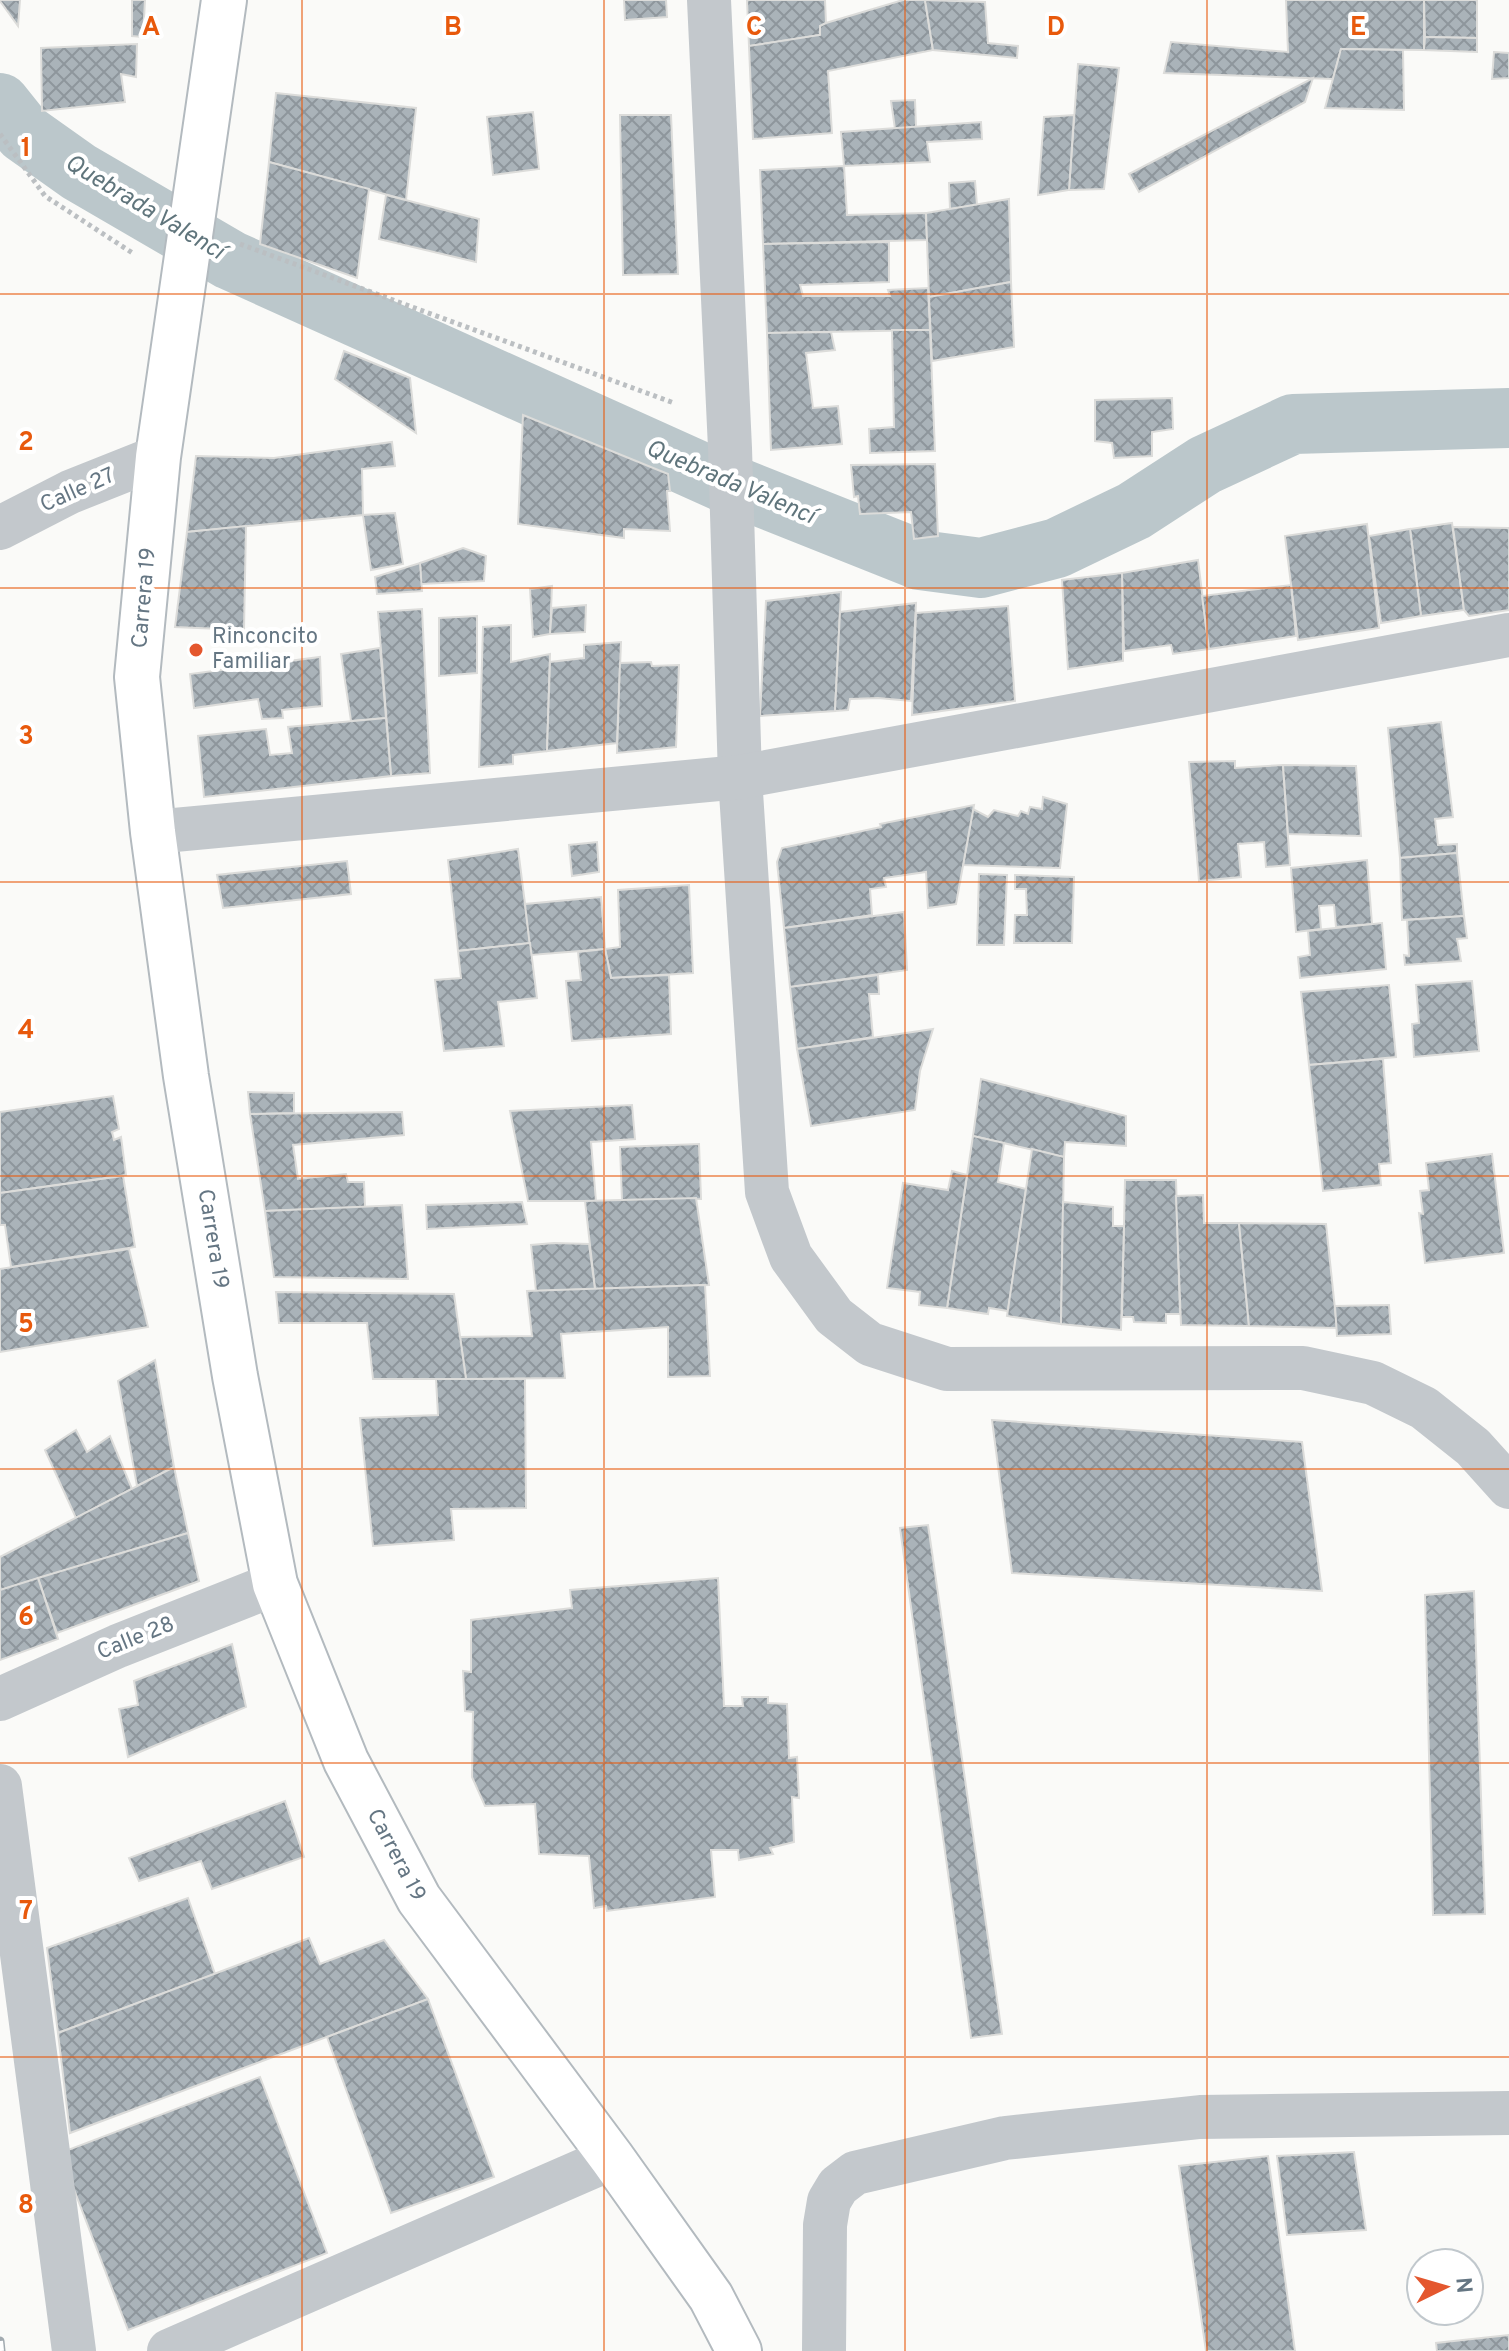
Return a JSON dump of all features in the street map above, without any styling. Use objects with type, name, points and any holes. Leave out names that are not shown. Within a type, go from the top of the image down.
[{"type":"street","name":"Carrera 19","points":[[224,0],[158,457],[137,677],[153,832],[186,1076],[235,1376],[275,1584],[346,1761],[419,1899],[612,2158],[711,2297],[739,2351]]},
{"type":"street","points":[[709,0],[729,436],[740,777],[767,1192],[791,1257],[834,1316],[870,1344],[947,1369],[1303,1368],[1373,1383],[1424,1408],[1473,1447],[1509,1487]]},
{"type":"street","name":"Calle 27","points":[[0,528],[70,492],[158,457]]},
{"type":"street","points":[[153,832],[740,777],[1509,635]]},
{"type":"street","name":"Calle 28","points":[[0,1699],[118,1646],[275,1584]]},
{"type":"street","points":[[0,1786],[74,2351]]},
{"type":"street","points":[[824,2351],[825,2225],[829,2201],[838,2186],[855,2173],[1005,2138],[1200,2117],[1509,2113]]},
{"type":"street","points":[[169,2351],[612,2158]]},
{"type":"path","points":[[0,134],[45,196],[182,285]]},
{"type":"path","points":[[191,226],[729,436]]},
{"type":"building","points":[[20,0],[18,26],[0,1]]},
{"type":"building","points":[[132,0],[145,0],[143,37],[132,36]]},
{"type":"building","points":[[624,0],[666,0],[667,17],[625,20]]},
{"type":"building","points":[[747,0],[825,0],[826,23],[820,26],[820,35],[749,46]]},
{"type":"building","points":[[903,0],[925,0],[933,50],[828,71],[832,133],[753,139],[749,46],[820,35],[820,26],[826,23]]},
{"type":"building","points":[[925,0],[985,2],[988,43],[1018,46],[1017,58],[933,50]]},
{"type":"building","points":[[1286,0],[1424,0],[1424,50],[1341,49],[1333,79],[1164,73],[1171,42],[1288,52]]},
{"type":"building","points":[[1424,0],[1477,0],[1477,38],[1425,37]]},
{"type":"building","points":[[1425,37],[1477,38],[1477,52],[1424,50]]},
{"type":"building","points":[[137,44],[136,77],[121,74],[125,102],[42,111],[41,48]]},
{"type":"building","points":[[1341,49],[1403,50],[1404,110],[1325,108]]},
{"type":"building","points":[[1494,52],[1509,53],[1509,78],[1492,79]]},
{"type":"building","points":[[1078,64],[1119,68],[1104,189],[1069,190]]},
{"type":"building","points":[[1313,78],[1305,102],[1139,192],[1129,174]]},
{"type":"building","points":[[276,93],[416,108],[406,200],[269,162]]},
{"type":"building","points":[[915,100],[916,127],[895,129],[891,101]]},
{"type":"building","points":[[533,112],[539,169],[493,175],[487,117]]},
{"type":"building","points":[[620,115],[671,115],[678,274],[623,275]]},
{"type":"building","points":[[1074,115],[1069,190],[1038,195],[1044,117]]},
{"type":"building","points":[[981,122],[982,139],[927,142],[930,162],[844,166],[841,132]]},
{"type":"building","points":[[269,162],[369,189],[357,278],[260,244]]},
{"type":"building","points":[[844,166],[847,215],[926,213],[927,240],[763,244],[760,170]]},
{"type":"building","points":[[975,181],[977,205],[950,209],[949,183]]},
{"type":"building","points":[[386,195],[479,219],[476,262],[379,239]]},
{"type":"building","points":[[1009,199],[1011,282],[929,297],[926,213]]},
{"type":"building","points":[[889,242],[889,282],[800,285],[803,296],[890,296],[888,290],[928,288],[930,330],[767,333],[763,244]]},
{"type":"building","points":[[1011,282],[1014,347],[932,361],[929,297]]},
{"type":"building","points":[[892,330],[930,330],[935,451],[870,453],[869,429],[894,427]]},
{"type":"building","points":[[831,332],[835,350],[806,353],[813,408],[838,406],[842,444],[771,450],[767,333]]},
{"type":"building","points":[[344,351],[410,378],[416,433],[335,379]]},
{"type":"building","points":[[1172,398],[1173,429],[1152,432],[1152,456],[1114,458],[1112,443],[1095,441],[1095,400]]},
{"type":"building","points":[[523,415],[668,474],[670,531],[624,529],[624,538],[518,524]]},
{"type":"building","points":[[392,442],[395,466],[362,469],[363,515],[187,532],[196,456],[274,458]]},
{"type":"building","points":[[935,464],[938,536],[914,539],[911,512],[860,514],[858,496],[854,497],[851,465]]},
{"type":"building","points":[[395,513],[403,564],[371,570],[363,515]]},
{"type":"building","points":[[1452,523],[1464,610],[1421,616],[1410,529]]},
{"type":"building","points":[[1367,524],[1379,628],[1298,640],[1285,536]]},
{"type":"building","points":[[246,526],[244,630],[175,627],[187,532]]},
{"type":"building","points":[[1453,527],[1509,528],[1509,610],[1469,616],[1464,610]]},
{"type":"building","points":[[1410,529],[1421,616],[1381,623],[1369,536]]},
{"type":"building","points":[[463,548],[486,556],[484,581],[421,584],[420,563]]},
{"type":"building","points":[[1198,560],[1209,649],[1173,654],[1171,645],[1124,651],[1122,573]]},
{"type":"building","points":[[420,563],[422,591],[377,594],[375,577]]},
{"type":"building","points":[[1122,573],[1123,661],[1068,669],[1062,580]]},
{"type":"building","points":[[1291,585],[1296,636],[1209,649],[1202,596]]},
{"type":"building","points":[[552,586],[550,634],[533,637],[530,589]]},
{"type":"building","points":[[841,592],[835,711],[760,716],[766,601]]},
{"type":"building","points":[[916,603],[911,701],[850,699],[848,710],[835,711],[840,612]]},
{"type":"building","points":[[586,605],[585,632],[550,634],[552,608]]},
{"type":"building","points":[[1008,606],[1015,701],[912,715],[916,613]]},
{"type":"building","points":[[422,609],[430,773],[391,776],[378,612]]},
{"type":"building","points":[[477,616],[477,673],[439,676],[439,618]]},
{"type":"building","points":[[511,625],[511,662],[550,654],[547,751],[513,755],[513,764],[479,767],[483,627]]},
{"type":"building","points":[[621,642],[617,743],[547,751],[550,662],[584,658],[584,645]]},
{"type":"building","points":[[380,648],[386,718],[351,721],[341,654]]},
{"type":"building","points":[[320,657],[322,706],[282,710],[283,718],[262,719],[258,699],[194,708],[190,674]]},
{"type":"building","points":[[651,662],[652,666],[679,665],[676,747],[617,753],[620,663]]},
{"type":"building","points":[[386,718],[391,776],[204,797],[198,736],[266,729],[270,755],[292,753],[288,727]]},
{"type":"building","points":[[1441,722],[1453,817],[1435,819],[1438,845],[1457,844],[1457,853],[1400,858],[1388,728]]},
{"type":"building","points":[[1235,761],[1235,768],[1283,765],[1290,865],[1266,867],[1264,842],[1238,844],[1241,877],[1199,881],[1189,762]]},
{"type":"building","points":[[1283,765],[1356,766],[1361,836],[1288,834]]},
{"type":"building","points":[[1043,797],[1067,804],[1060,868],[963,865],[973,809],[988,817],[994,810],[1018,816],[1021,811],[1028,814],[1030,807],[1042,809]]},
{"type":"building","points":[[974,805],[956,904],[928,908],[926,872],[884,878],[886,887],[870,889],[872,915],[784,928],[777,862],[782,848]]},
{"type":"building","points":[[597,842],[599,872],[572,876],[569,845]]},
{"type":"building","points":[[518,849],[530,943],[458,951],[448,860]]},
{"type":"building","points":[[1457,853],[1464,916],[1402,920],[1400,858]]},
{"type":"building","points":[[1367,860],[1372,924],[1336,927],[1334,905],[1319,906],[1321,929],[1296,932],[1291,868]]},
{"type":"building","points":[[347,861],[351,894],[223,908],[217,875]]},
{"type":"building","points":[[979,874],[1007,875],[1004,945],[977,945]]},
{"type":"building","points":[[1015,875],[1074,877],[1072,943],[1014,943],[1015,915],[1027,915],[1026,889],[1015,889]]},
{"type":"building","points":[[689,885],[693,973],[611,978],[605,949],[620,947],[618,890]]},
{"type":"building","points":[[601,897],[605,949],[531,955],[525,904]]},
{"type":"building","points":[[904,912],[907,970],[790,987],[784,928]]},
{"type":"building","points":[[1464,916],[1467,938],[1457,939],[1461,961],[1405,965],[1404,955],[1409,956],[1407,920]]},
{"type":"building","points":[[1382,923],[1386,969],[1300,978],[1298,957],[1310,955],[1308,931]]},
{"type":"building","points":[[530,943],[537,998],[498,1002],[504,1046],[444,1051],[435,980],[461,978],[458,951]]},
{"type":"building","points":[[605,949],[611,978],[669,975],[671,1034],[572,1041],[566,981],[581,980],[578,952]]},
{"type":"building","points":[[878,975],[879,994],[869,994],[873,1037],[797,1049],[790,987]]},
{"type":"building","points":[[1472,981],[1479,1051],[1414,1057],[1412,1024],[1419,1023],[1416,985]]},
{"type":"building","points":[[1389,985],[1396,1057],[1309,1065],[1301,992]]},
{"type":"building","points":[[933,1029],[920,1071],[915,1110],[811,1126],[797,1049]]},
{"type":"building","points":[[1383,1059],[1391,1163],[1379,1164],[1381,1185],[1323,1191],[1309,1065]]},
{"type":"building","points":[[981,1079],[1126,1116],[1126,1146],[1065,1142],[1064,1157],[973,1136]]},
{"type":"building","points":[[248,1092],[294,1093],[294,1113],[250,1114]]},
{"type":"building","points":[[113,1096],[119,1129],[112,1132],[114,1140],[121,1137],[126,1175],[0,1193],[0,1112]]},
{"type":"building","points":[[632,1105],[635,1139],[591,1142],[596,1201],[528,1201],[510,1111]]},
{"type":"building","points":[[402,1112],[404,1135],[293,1145],[298,1179],[346,1174],[348,1182],[364,1182],[365,1207],[265,1211],[250,1114]]},
{"type":"building","points":[[973,1136],[1004,1143],[998,1182],[1026,1189],[1008,1311],[989,1308],[988,1314],[947,1308]]},
{"type":"building","points":[[699,1144],[701,1199],[622,1200],[620,1147]]},
{"type":"building","points":[[1032,1149],[1064,1157],[1061,1324],[1007,1316]]},
{"type":"building","points":[[1492,1154],[1504,1253],[1425,1263],[1419,1213],[1423,1214],[1420,1191],[1429,1190],[1426,1163]]},
{"type":"building","points":[[952,1171],[967,1175],[947,1308],[919,1305],[920,1292],[887,1288],[903,1183],[948,1190]]},
{"type":"building","points":[[123,1176],[135,1247],[11,1267],[5,1225],[0,1225],[0,1193]]},
{"type":"building","points":[[1125,1180],[1176,1180],[1180,1314],[1166,1314],[1166,1323],[1134,1322],[1133,1317],[1122,1317]]},
{"type":"building","points":[[1203,1195],[1204,1223],[1239,1223],[1249,1326],[1181,1325],[1176,1196]]},
{"type":"building","points":[[696,1198],[709,1285],[595,1289],[585,1201]]},
{"type":"building","points":[[522,1202],[527,1224],[427,1229],[426,1205]]},
{"type":"building","points":[[1063,1202],[1113,1207],[1113,1226],[1124,1226],[1121,1330],[1061,1324]]},
{"type":"building","points":[[402,1205],[408,1279],[274,1277],[265,1211]]},
{"type":"building","points":[[1239,1223],[1326,1224],[1337,1328],[1249,1326]]},
{"type":"building","points":[[589,1244],[595,1289],[536,1291],[531,1245]]},
{"type":"building","points":[[129,1249],[148,1327],[0,1352],[0,1269]]},
{"type":"building","points":[[705,1285],[710,1376],[668,1377],[668,1327],[561,1334],[565,1378],[466,1379],[460,1337],[532,1336],[527,1291]]},
{"type":"building","points":[[276,1292],[454,1294],[466,1379],[373,1379],[367,1323],[279,1323]]},
{"type":"building","points":[[1389,1305],[1391,1334],[1337,1336],[1335,1306]]},
{"type":"building","points":[[155,1360],[174,1467],[137,1486],[118,1381]]},
{"type":"building","points":[[436,1379],[525,1379],[526,1508],[451,1509],[454,1540],[373,1546],[360,1418],[438,1415]]},
{"type":"building","points":[[992,1420],[1302,1442],[1322,1591],[1012,1573]]},
{"type":"building","points":[[76,1430],[87,1452],[110,1436],[132,1489],[76,1518],[45,1450]]},
{"type":"building","points":[[174,1467],[188,1533],[0,1590],[0,1557]]},
{"type":"building","points":[[928,1525],[1002,2034],[971,2038],[900,1528]]},
{"type":"building","points":[[188,1533],[199,1581],[57,1633],[38,1578]]},
{"type":"building","points":[[38,1578],[58,1639],[0,1660],[0,1590]]},
{"type":"building","points":[[718,1578],[724,1706],[743,1706],[742,1697],[768,1697],[768,1703],[787,1704],[789,1758],[797,1757],[799,1798],[792,1797],[794,1842],[770,1848],[773,1854],[739,1860],[738,1850],[711,1850],[715,1897],[607,1911],[606,1906],[594,1908],[589,1856],[539,1854],[535,1804],[485,1806],[472,1777],[473,1712],[465,1711],[463,1671],[471,1672],[471,1620],[572,1608],[570,1590]]},
{"type":"building","points":[[1474,1591],[1485,1914],[1433,1915],[1425,1595]]},
{"type":"building","points":[[232,1644],[246,1707],[128,1757],[119,1709],[138,1705],[134,1681]]},
{"type":"building","points":[[285,1801],[304,1857],[212,1889],[201,1861],[139,1881],[129,1858]]},
{"type":"building","points":[[188,1898],[215,1974],[58,2033],[47,1948]]},
{"type":"building","points":[[309,1938],[320,1964],[384,1940],[428,1999],[70,2133],[58,2033]]},
{"type":"building","points":[[428,1999],[494,2177],[391,2213],[327,2037]]},
{"type":"building","points":[[260,2077],[327,2253],[128,2330],[60,2153]]},
{"type":"building","points":[[1354,2152],[1366,2230],[1287,2235],[1277,2156]]},
{"type":"building","points":[[1268,2156],[1295,2351],[1206,2351],[1179,2166]]},
{"type":"building","points":[[1509,2335],[1509,2351],[1437,2351],[1436,2343]]},
{"type":"waterway","name":"Quebrada Valencí","points":[[0,103],[24,133],[79,172],[230,260],[721,481],[920,560],[981,568],[1057,548],[1134,511],[1205,465],[1293,424],[1509,418]]},
{"type":"railway","points":[[0,2341],[1,2351]]},
{"type":"place","name":"Rinconcito Familiar","points":[[196,650]]}]
